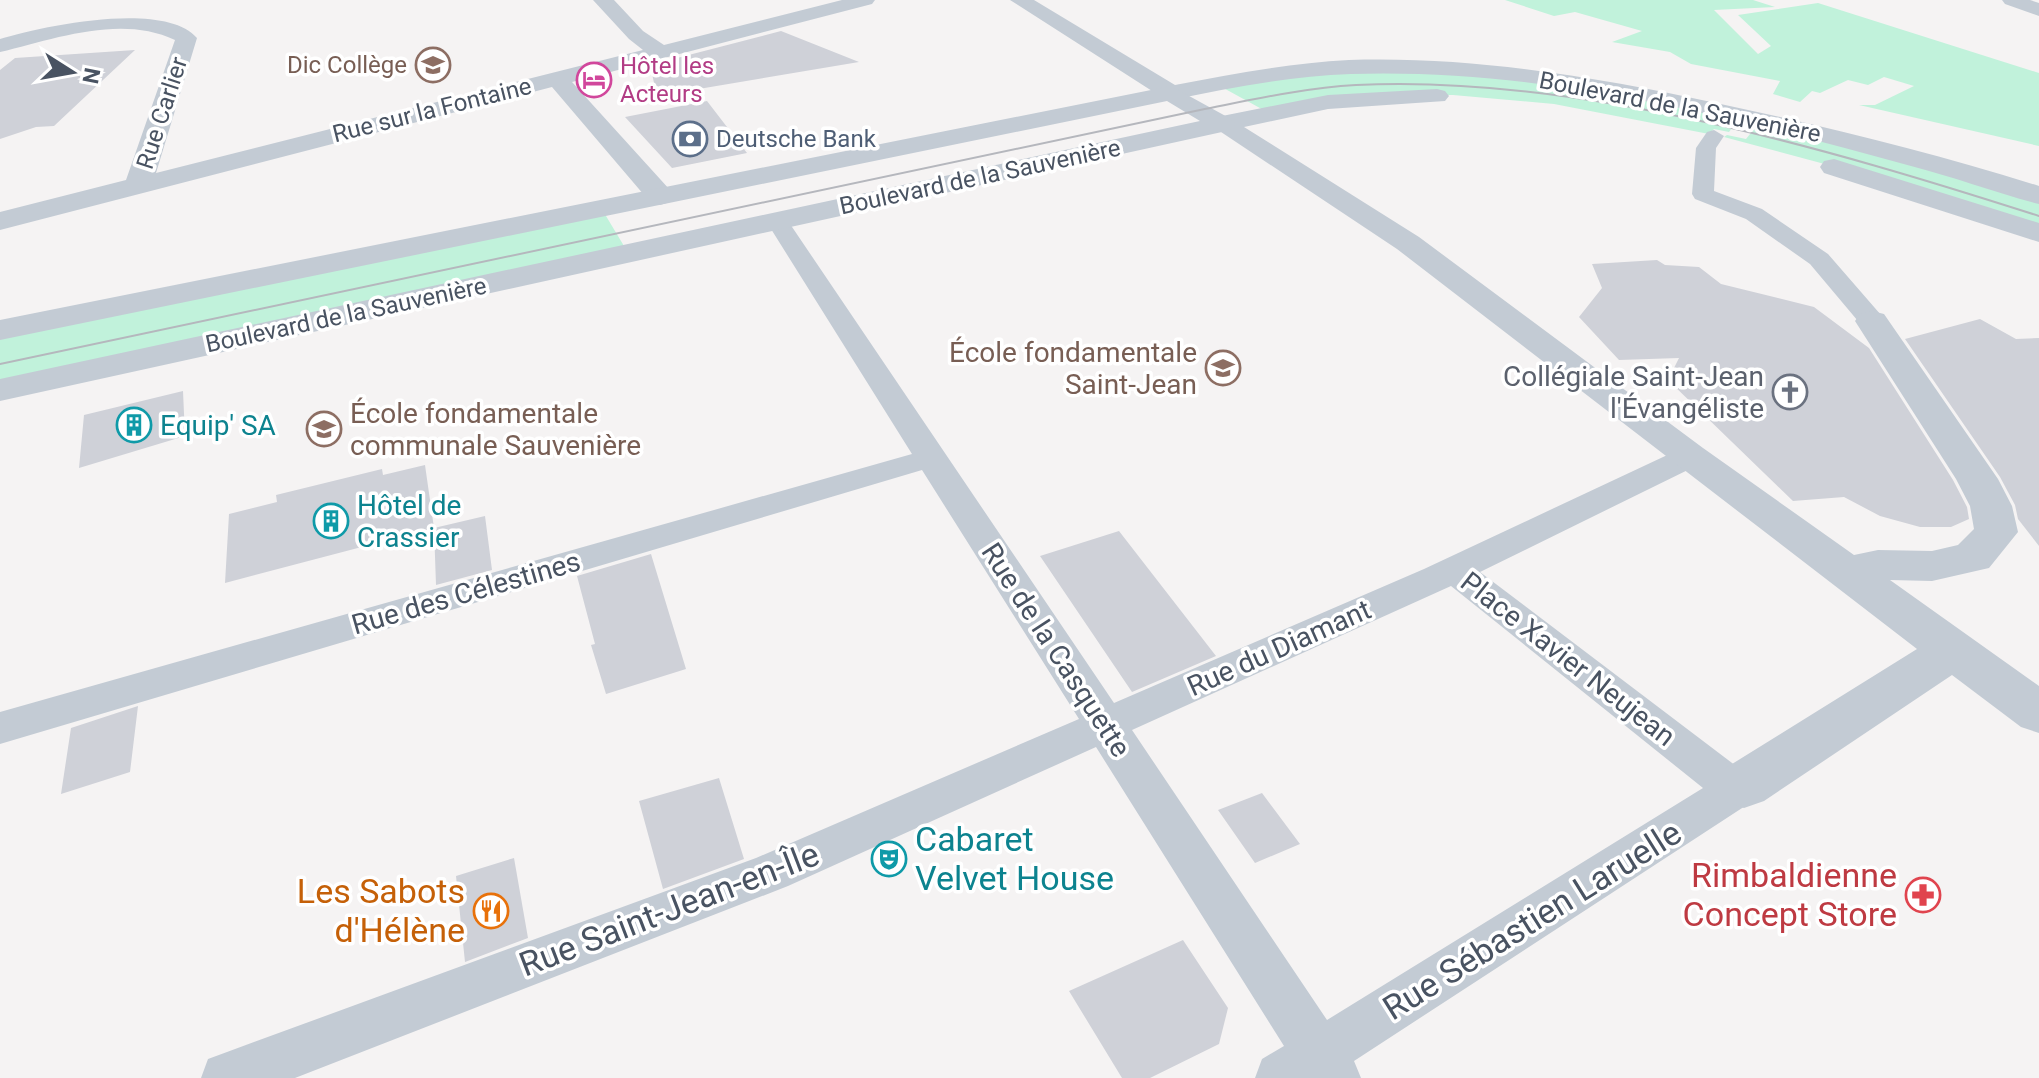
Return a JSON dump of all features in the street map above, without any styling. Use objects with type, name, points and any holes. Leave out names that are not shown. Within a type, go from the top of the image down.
[{"type":"street","points":[[0,46],[45,34],[114,25],[143,0]]},
{"type":"street","points":[[603,0],[636,35],[658,51]]},
{"type":"street","name":"Rue sur la Fontaine","points":[[0,221],[139,183],[865,0]]},
{"type":"street","points":[[1020,0],[1408,243],[1689,457],[2039,713]]},
{"type":"street","points":[[2012,0],[2039,10]]},
{"type":"street","name":"Rue Carlier","points":[[114,25],[162,27],[186,38],[139,183]]},
{"type":"street","name":"Boulevard de la Sauvenière","points":[[0,330],[1171,93],[1288,72],[1350,67],[1438,68],[1545,79],[1647,95],[1804,130],[2039,195]]},
{"type":"street","points":[[557,79],[660,196],[692,240]]},
{"type":"street","name":"Boulevard de la Sauvenière","points":[[0,390],[1328,102],[1385,97],[1467,97]]},
{"type":"street","name":"Boulevard de la Sauvenière","points":[[1686,130],[1745,143]]},
{"type":"street","points":[[1714,136],[1706,148],[1703,194],[1754,214],[1819,259],[1872,321],[1977,479],[1991,506],[1996,532],[1973,557],[1932,566],[1878,565],[1847,572]]},
{"type":"street","name":"Boulevard de la Sauvenière","points":[[1806,159],[2039,233]]},
{"type":"street","name":"Rue de la Casquette","points":[[777,221],[1105,726],[1312,1070]]},
{"type":"street","name":"Place Xavier Neujean","points":[[1689,457],[1454,570],[1740,788]]},
{"type":"street","name":"Rue des Célestines","points":[[0,728],[931,458]]},
{"type":"street","name":"Rue du Diamant","points":[[1105,726],[1454,570]]},
{"type":"street","points":[[1740,788],[1953,650]]},
{"type":"street","name":"Rue Saint-Jean-en-Île","points":[[227,1078],[772,872],[1105,726]]},
{"type":"street","name":"Rue Sébastien Laruelle","points":[[1312,1070],[1740,788]]},
{"type":"green space","points":[[1505,0],[1753,0],[1775,7],[1714,10],[1758,54],[1771,46],[1738,15],[1818,3],[2039,73],[2039,146],[1859,105],[1875,105],[1914,86],[1884,77],[1868,85],[1848,80],[1820,93],[1812,91],[1800,102],[1773,94],[1780,81],[1691,64],[1670,52],[1612,42],[1642,31],[1575,12],[1554,16]]},
{"type":"green space","points":[[1290,72],[1490,73],[1729,114],[1723,120],[1736,123],[1729,132],[1714,129],[1709,134],[1554,104],[1453,95],[1423,95],[1269,113],[1218,85]]},
{"type":"green space","points":[[1758,124],[2039,197],[2039,231],[1884,180],[1724,137],[1746,139]]},
{"type":"green space","points":[[603,211],[627,251],[0,388],[0,333]]},
{"type":"building","points":[[781,31],[859,62],[657,96],[650,65]]},
{"type":"building","points":[[135,50],[54,126],[36,127],[0,139],[0,70],[15,58]]},
{"type":"building","name":"Deutsche Bank","points":[[707,101],[747,153],[672,168],[625,117]]},
{"type":"building","name":"Collégiale Saint-Jean l'Évangéliste","points":[[1657,260],[1665,265],[1699,267],[1721,284],[1814,307],[1869,348],[1953,480],[1967,507],[1969,519],[1951,527],[1920,527],[1880,516],[1844,497],[1793,501],[1668,380],[1679,358],[1619,360],[1579,317],[1602,288],[1592,264]]},
{"type":"building","points":[[1980,319],[2016,339],[2039,338],[2039,546],[2018,519],[2015,505],[2000,477],[1905,339]]},
{"type":"building","name":"Equip' SA","points":[[183,391],[185,436],[79,468],[84,415]]},
{"type":"building","name":"Hôtel de Crassier","points":[[425,465],[434,528],[225,583],[229,514],[277,502],[276,495],[382,469],[383,475]]},
{"type":"building","points":[[485,516],[492,570],[436,585],[434,528]]},
{"type":"building","points":[[1119,531],[1216,656],[1132,692],[1040,556]]},
{"type":"building","points":[[651,554],[686,669],[606,694],[591,645],[595,644],[577,576]]},
{"type":"building","points":[[138,706],[130,772],[61,794],[71,728]]},
{"type":"building","points":[[719,778],[744,859],[663,889],[639,801]]},
{"type":"building","points":[[1262,793],[1300,844],[1255,863],[1218,810]]},
{"type":"building","name":"Les Sabots d'Hélène","points":[[514,858],[528,938],[465,962],[456,876]]},
{"type":"building","points":[[1183,940],[1228,1008],[1219,1044],[1150,1078],[1122,1078],[1069,991]]},
{"type":"tram line","points":[[0,364],[1200,110],[1297,92],[1356,85],[1440,85],[1526,91],[1614,104],[1789,142],[2039,216]]},
{"type":"place","name":"Dic Collège","points":[[433,65]]},
{"type":"place","name":"Hôtel les Acteurs","points":[[594,80]]},
{"type":"place","name":"Deutsche Bank","points":[[690,139]]},
{"type":"place","name":"École fondamentale Saint-Jean","points":[[1223,368]]},
{"type":"place","name":"Collégiale Saint-Jean l'Évangéliste","points":[[1790,392]]},
{"type":"place","name":"Equip' SA","points":[[134,425]]},
{"type":"place","name":"École fondamentale communale Sauvenière","points":[[324,429]]},
{"type":"place","name":"Hôtel de Crassier","points":[[331,521]]},
{"type":"place","name":"Cabaret Velvet House","points":[[889,859]]},
{"type":"place","name":"Rimbaldienne Concept Store","points":[[1923,895]]},
{"type":"place","name":"Les Sabots d'Hélène","points":[[491,911]]}]
